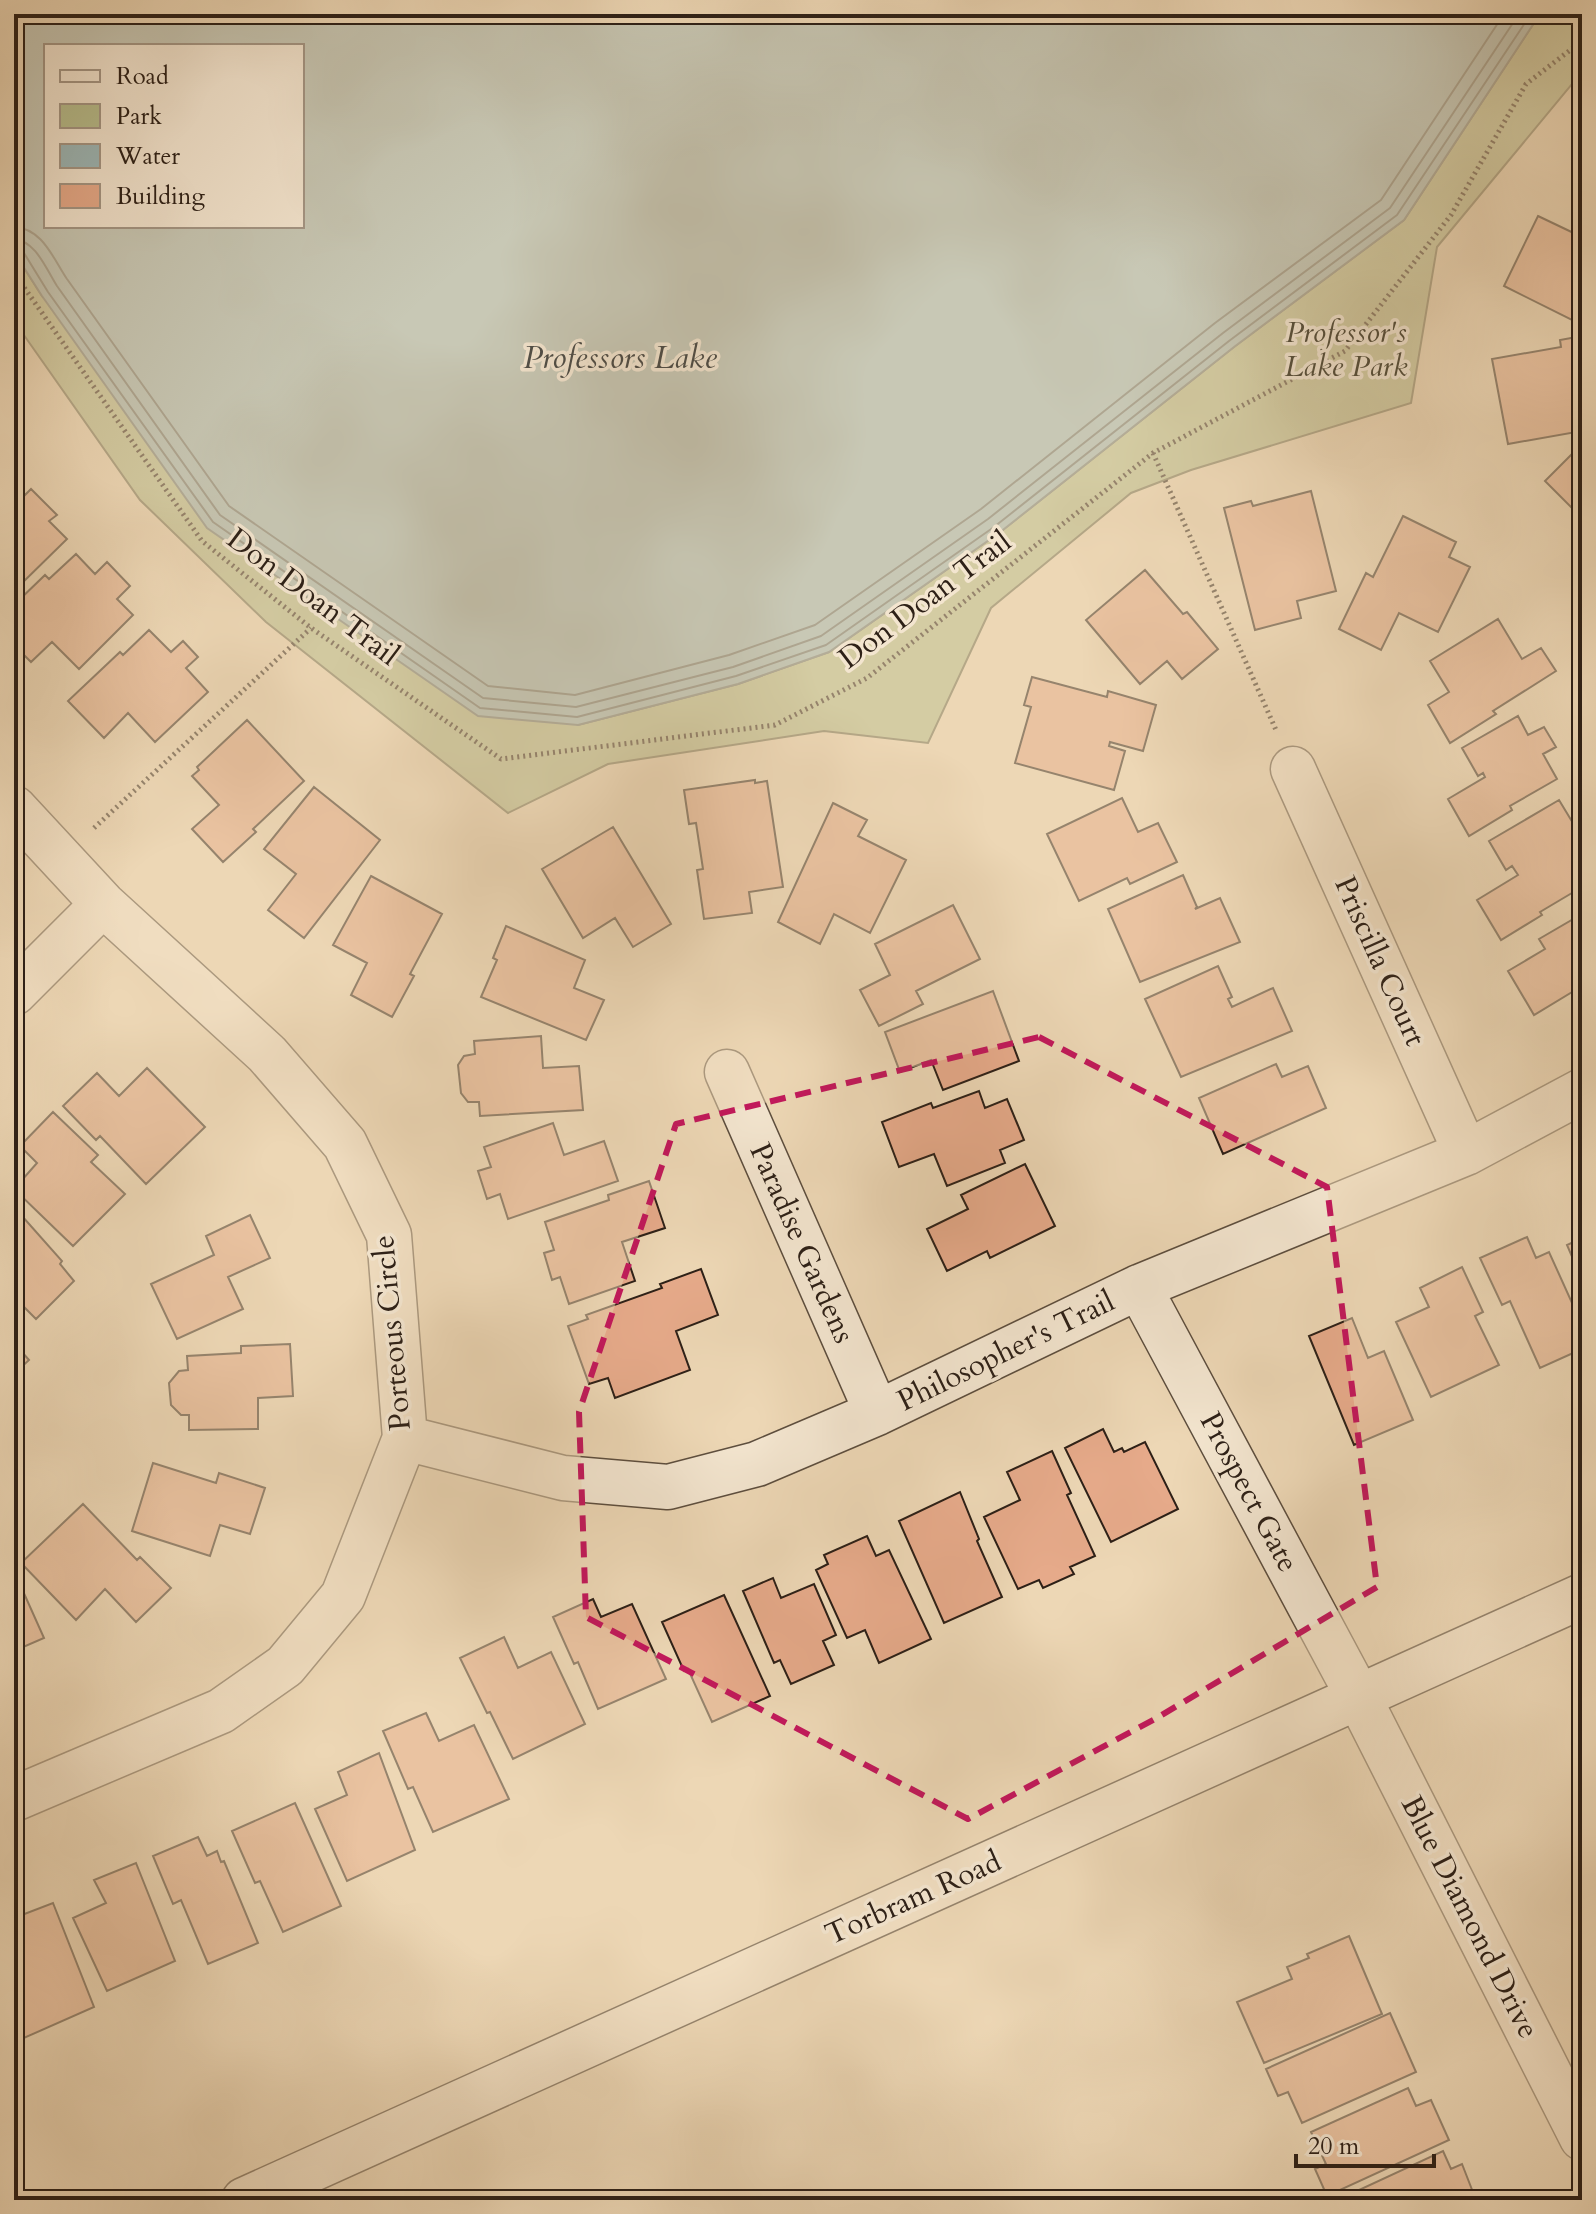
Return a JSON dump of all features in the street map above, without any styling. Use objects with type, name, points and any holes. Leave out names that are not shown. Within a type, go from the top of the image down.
[{"type":"street","name":"Priscilla Court","points":[[1293,769],[1466,1153]]},
{"type":"street","name":"Porteous Circle","points":[[14,808],[103,904],[267,1054],[345,1144],[389,1235],[405,1438],[343,1596],[285,1666],[221,1711],[14,1799]]},
{"type":"street","points":[[14,993],[103,904]]},
{"type":"street","name":"Paradise Gardens","points":[[727,1072],[877,1413]]},
{"type":"street","name":"Philosopher's Trail","points":[[405,1438],[563,1478],[668,1487],[757,1464],[877,1413],[1139,1287],[1466,1153],[1582,1091]]},
{"type":"street","name":"Prospect Gate","points":[[1139,1287],[1358,1696]]},
{"type":"street","name":"Torbram Road","points":[[244,2200],[1582,1596]]},
{"type":"street","name":"Blue Diamond Drive","points":[[1358,1696],[1582,2138]]},
{"type":"path","name":"Don Doan Trail","points":[[14,273],[202,541],[311,628],[501,759],[775,725],[867,678],[1153,453],[1345,351],[1451,215],[1526,84],[1582,41]]},
{"type":"path","points":[[1153,453],[1293,769]]},
{"type":"path","points":[[61,858],[311,628]]},
{"type":"highlighted area","points":[[1039,1037],[1327,1187],[1377,1587],[1155,1719],[968,1819],[586,1617],[579,1412],[676,1124]]},
{"type":"green space","name":"Professor's Lake Park","points":[[1540,14],[1582,14],[1582,72],[1437,247],[1411,403],[1191,470],[1131,493],[991,608],[928,743],[824,731],[608,764],[508,813],[266,622],[140,500],[14,321],[14,252],[42,296],[578,725],[738,684],[829,652],[999,533],[1234,347],[1404,220]]},
{"type":"water","name":"Professors Lake","points":[[14,14],[1540,14],[1404,220],[1234,347],[999,533],[829,652],[738,684],[578,725],[478,716],[207,528],[14,252]]},
{"type":"building","points":[[1538,216],[1582,237],[1582,315],[1578,323],[1504,286]]},
{"type":"building","points":[[1582,336],[1582,387],[1573,389],[1574,397],[1578,397],[1582,431],[1508,444],[1492,359],[1561,347],[1560,340]]},
{"type":"building","points":[[1582,444],[1582,518],[1545,481]]},
{"type":"building","points":[[14,484],[25,495],[31,489],[57,515],[49,521],[67,539],[16,589],[14,588]]},
{"type":"building","points":[[1311,491],[1336,591],[1297,601],[1301,618],[1255,630],[1224,508],[1251,501],[1253,506]]},
{"type":"building","points":[[1403,516],[1456,542],[1449,557],[1470,567],[1438,632],[1399,613],[1381,650],[1339,629],[1366,573],[1373,577]]},
{"type":"building","points":[[76,554],[95,574],[107,562],[130,586],[117,599],[133,615],[79,669],[52,642],[31,662],[14,645],[14,605],[45,575],[49,579]]},
{"type":"building","points":[[1145,570],[1218,649],[1182,679],[1167,661],[1140,684],[1086,620]]},
{"type":"building","points":[[1498,619],[1522,659],[1541,648],[1556,671],[1450,743],[1428,705],[1449,692],[1430,661]]},
{"type":"building","points":[[149,630],[171,652],[183,641],[198,657],[186,668],[208,692],[155,742],[128,713],[104,738],[68,701],[120,652],[123,655]]},
{"type":"building","points":[[1032,677],[1107,697],[1108,691],[1156,705],[1143,751],[1110,742],[1109,746],[1125,751],[1114,790],[1015,763],[1031,707],[1024,705]]},
{"type":"building","points":[[1518,716],[1528,735],[1544,727],[1556,747],[1543,754],[1557,779],[1510,806],[1512,810],[1469,836],[1448,799],[1485,777],[1483,773],[1478,776],[1462,748]]},
{"type":"building","points":[[247,720],[304,781],[223,862],[192,829],[219,805],[192,776],[199,770],[197,767]]},
{"type":"building","points":[[755,780],[755,783],[767,781],[783,887],[749,892],[752,913],[704,919],[697,870],[703,869],[696,823],[689,824],[684,790]]},
{"type":"building","points":[[314,787],[380,840],[304,938],[268,910],[296,874],[264,849]]},
{"type":"building","points":[[1122,798],[1138,832],[1158,823],[1177,862],[1130,884],[1127,878],[1079,901],[1047,834]]},
{"type":"building","points":[[1559,800],[1582,838],[1582,887],[1501,940],[1477,900],[1518,875],[1512,866],[1506,870],[1489,841]]},
{"type":"building","points":[[833,803],[867,820],[858,836],[906,860],[870,933],[834,914],[820,944],[778,922]]},
{"type":"building","points":[[613,827],[671,924],[633,947],[615,918],[583,938],[542,869]]},
{"type":"building","points":[[1183,875],[1197,907],[1195,909],[1220,898],[1240,942],[1140,982],[1108,909]]},
{"type":"building","points":[[371,876],[442,914],[410,974],[414,976],[392,1017],[351,995],[367,963],[333,945]]},
{"type":"building","points":[[953,905],[980,959],[916,991],[923,1004],[879,1026],[860,990],[890,975],[875,944]]},
{"type":"building","points":[[1582,914],[1582,986],[1534,1015],[1508,971],[1545,949],[1539,939]]},
{"type":"building","points":[[506,926],[585,960],[574,988],[604,1000],[586,1040],[481,997],[497,960],[493,958]]},
{"type":"building","points":[[1218,966],[1232,997],[1228,999],[1232,1007],[1273,988],[1292,1031],[1181,1077],[1145,999]]},
{"type":"building","points":[[993,991],[1019,1061],[943,1090],[931,1060],[900,1072],[885,1032]]},
{"type":"building","points":[[541,1036],[543,1068],[579,1066],[583,1110],[480,1116],[479,1102],[468,1102],[461,1093],[458,1065],[464,1056],[475,1054],[474,1041]]},
{"type":"building","points":[[1276,1064],[1282,1077],[1308,1066],[1326,1108],[1223,1154],[1199,1098]]},
{"type":"building","points":[[147,1068],[205,1127],[146,1184],[100,1136],[96,1140],[63,1106],[97,1073],[119,1096]]},
{"type":"building","points":[[979,1091],[985,1108],[1007,1099],[1024,1140],[1000,1150],[1005,1163],[947,1186],[934,1154],[899,1167],[882,1122],[931,1103],[933,1108]]},
{"type":"building","points":[[53,1112],[98,1155],[91,1162],[125,1194],[73,1246],[14,1189],[37,1163],[20,1146]]},
{"type":"building","points":[[553,1123],[564,1155],[604,1141],[618,1181],[508,1219],[500,1194],[487,1199],[478,1171],[491,1167],[484,1147]]},
{"type":"building","points":[[1025,1164],[1055,1226],[990,1258],[987,1251],[947,1271],[927,1229],[968,1209],[961,1195]]},
{"type":"building","points":[[649,1181],[665,1228],[622,1242],[635,1281],[569,1304],[560,1277],[552,1280],[544,1253],[554,1250],[545,1222],[609,1200],[608,1195]]},
{"type":"building","points":[[14,1207],[62,1261],[60,1264],[74,1281],[36,1319],[19,1302],[14,1307]]},
{"type":"building","points":[[250,1215],[270,1258],[228,1277],[243,1309],[177,1339],[151,1284],[214,1255],[206,1236]]},
{"type":"building","points":[[1527,1237],[1536,1258],[1549,1252],[1582,1325],[1582,1349],[1540,1368],[1510,1301],[1502,1305],[1480,1258]]},
{"type":"building","points":[[1582,1238],[1582,1280],[1567,1245]]},
{"type":"building","points":[[1462,1267],[1483,1312],[1475,1316],[1499,1365],[1431,1397],[1396,1322],[1429,1307],[1420,1288]]},
{"type":"building","points":[[701,1269],[718,1315],[676,1331],[690,1370],[615,1398],[608,1378],[589,1384],[568,1326],[588,1319],[586,1315],[662,1288],[660,1284]]},
{"type":"building","points":[[1352,1318],[1368,1358],[1384,1351],[1413,1420],[1354,1445],[1309,1336]]},
{"type":"building","points":[[14,1343],[29,1360],[14,1374]]},
{"type":"building","points":[[290,1344],[293,1396],[258,1398],[258,1429],[189,1430],[189,1415],[181,1415],[171,1405],[169,1383],[179,1371],[188,1370],[187,1356],[241,1353],[241,1346]]},
{"type":"building","points":[[1103,1429],[1114,1452],[1122,1448],[1124,1452],[1145,1442],[1178,1509],[1111,1542],[1065,1448]]},
{"type":"building","points":[[1052,1451],[1071,1493],[1067,1495],[1095,1556],[1070,1567],[1074,1574],[1043,1588],[1039,1580],[1018,1589],[984,1517],[1020,1500],[1007,1472]]},
{"type":"building","points":[[153,1463],[216,1483],[219,1473],[265,1488],[250,1534],[220,1525],[210,1556],[132,1531]]},
{"type":"building","points":[[960,1492],[979,1539],[977,1541],[1002,1597],[944,1623],[899,1521]]},
{"type":"building","points":[[83,1504],[137,1560],[140,1557],[171,1588],[136,1622],[105,1589],[76,1620],[21,1563]]},
{"type":"building","points":[[867,1536],[876,1556],[889,1550],[931,1639],[879,1663],[865,1630],[847,1638],[816,1570],[828,1564],[824,1555]]},
{"type":"building","points":[[14,1571],[44,1638],[14,1651]]},
{"type":"building","points":[[773,1578],[781,1598],[814,1584],[836,1635],[823,1641],[834,1665],[791,1684],[780,1660],[774,1663],[743,1591]]},
{"type":"building","points":[[724,1595],[770,1696],[712,1722],[662,1622]]},
{"type":"building","points":[[593,1599],[601,1617],[632,1604],[666,1679],[598,1709],[578,1662],[574,1664],[553,1617]]},
{"type":"building","points":[[504,1637],[518,1668],[551,1652],[585,1724],[513,1759],[460,1658]]},
{"type":"building","points":[[426,1713],[439,1741],[474,1725],[509,1799],[433,1832],[413,1787],[408,1789],[383,1731]]},
{"type":"building","points":[[379,1753],[415,1850],[347,1881],[315,1809],[347,1795],[338,1772]]},
{"type":"building","points":[[295,1803],[341,1906],[283,1932],[260,1881],[255,1883],[232,1831]]},
{"type":"building","points":[[198,1837],[207,1856],[217,1851],[221,1862],[224,1861],[258,1943],[208,1964],[181,1900],[173,1904],[153,1856]]},
{"type":"building","points":[[136,1863],[175,1961],[107,1991],[73,1918],[106,1903],[94,1880]]},
{"type":"building","points":[[53,1903],[94,2007],[17,2041],[14,2034],[14,1953],[21,1949],[14,1934],[14,1918]]},
{"type":"building","points":[[1349,1936],[1382,2014],[1264,2063],[1237,2002],[1292,1979],[1287,1967],[1309,1958],[1307,1954]]},
{"type":"building","points":[[1390,2013],[1416,2072],[1302,2123],[1288,2092],[1278,2096],[1266,2069]]},
{"type":"building","points":[[1408,2088],[1416,2106],[1431,2100],[1449,2140],[1327,2196],[1315,2169],[1326,2164],[1311,2132]]},
{"type":"building","points":[[1443,2151],[1451,2169],[1462,2164],[1476,2200],[1363,2200],[1359,2190]]}]
